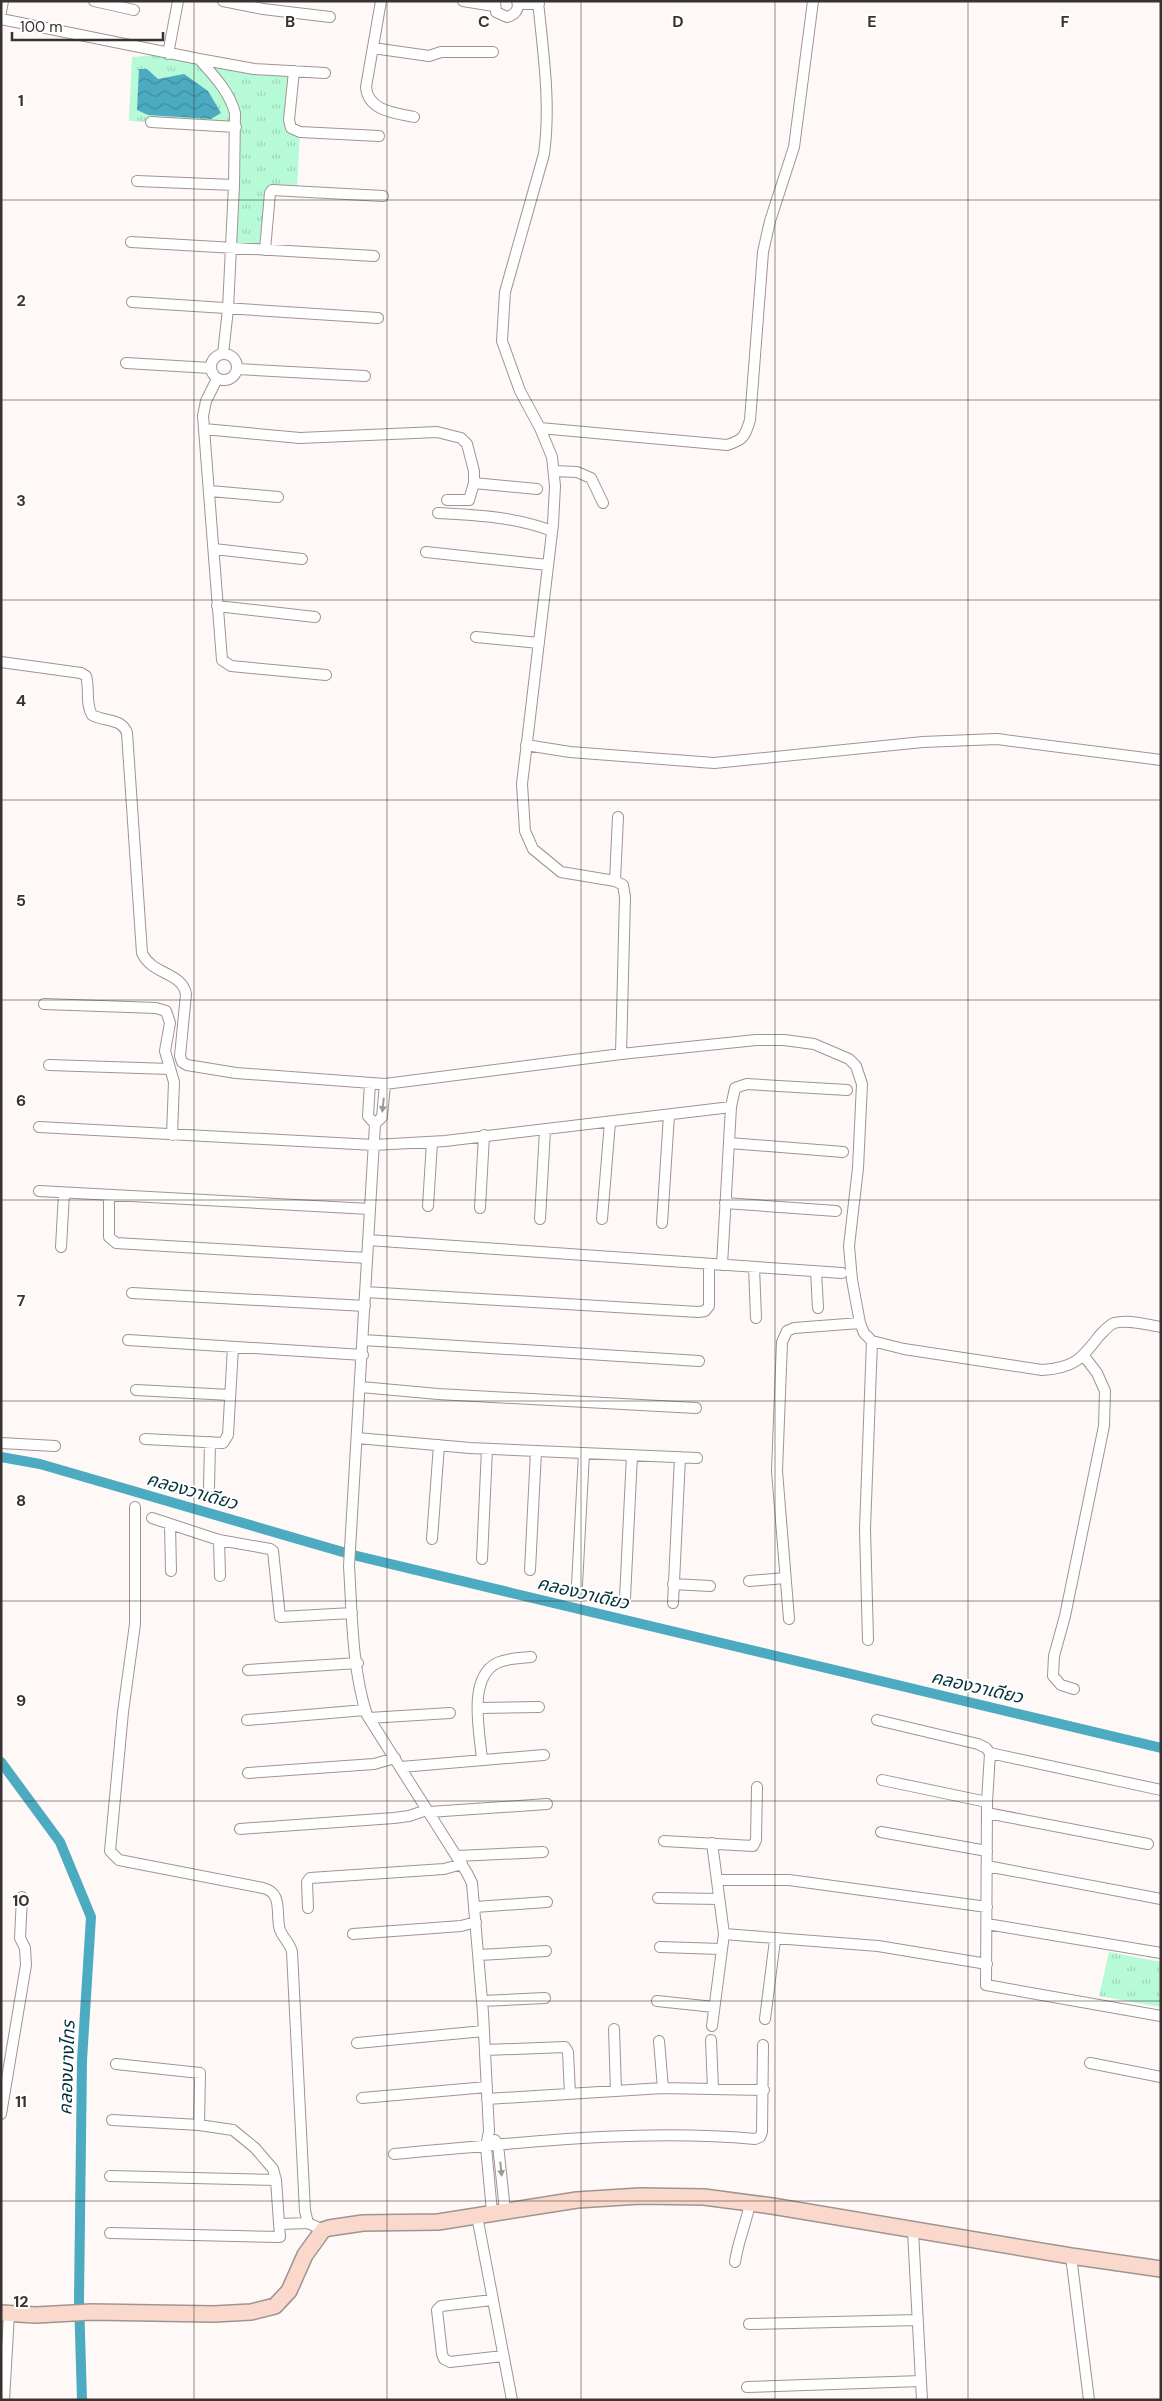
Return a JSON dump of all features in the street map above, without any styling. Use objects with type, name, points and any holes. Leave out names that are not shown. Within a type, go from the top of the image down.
[{"type":"street","points":[[1,12],[3,1]]},
{"type":"street","points":[[94,1],[134,10]]},
{"type":"street","points":[[168,54],[178,1]]},
{"type":"street","points":[[223,1],[263,9],[330,16]]},
{"type":"street","points":[[381,1],[366,94],[378,108],[414,117]]},
{"type":"street","points":[[463,1],[494,4],[501,16],[507,17],[513,15],[517,3],[539,3],[547,99],[546,137],[544,154],[505,292],[502,342],[520,392],[540,428],[552,458],[554,472],[552,531],[522,784],[525,832],[532,849],[561,872],[615,881],[623,885],[625,897],[621,1054]]},
{"type":"street","points":[[540,428],[727,445],[741,440],[747,432],[750,420],[763,252],[770,221],[794,147],[813,1]]},
{"type":"street","points":[[1,19],[168,54],[254,68],[325,74]]},
{"type":"street","points":[[372,48],[428,56],[441,52],[493,52]]},
{"type":"street","points":[[199,59],[220,81],[232,103],[236,127],[228,309],[223,354]]},
{"type":"street","points":[[294,71],[289,120],[291,128],[300,132],[379,136]]},
{"type":"street","points":[[151,122],[236,127]]},
{"type":"street","points":[[137,181],[234,185]]},
{"type":"street","points":[[265,250],[270,193],[272,190],[383,196]]},
{"type":"street","points":[[131,242],[374,256]]},
{"type":"street","points":[[132,302],[378,318]]},
{"type":"street","points":[[210,368],[214,358],[223,354],[231,356],[236,361],[237,369],[230,379],[217,379]]},
{"type":"street","points":[[126,363],[210,368]]},
{"type":"street","points":[[210,368],[217,379]]},
{"type":"street","points":[[237,369],[365,376]]},
{"type":"street","points":[[217,379],[206,401],[203,416],[222,660],[225,664],[231,666],[326,676]]},
{"type":"street","points":[[204,429],[300,438],[437,432],[461,438],[467,444],[474,471],[474,483],[469,500],[447,500]]},
{"type":"street","points":[[554,472],[577,472],[591,478],[603,503]]},
{"type":"street","points":[[474,483],[537,489]]},
{"type":"street","points":[[210,491],[278,497]]},
{"type":"street","points":[[438,513],[488,516],[535,524],[552,531]]},
{"type":"street","points":[[214,549],[302,559]]},
{"type":"street","points":[[426,552],[548,565]]},
{"type":"street","points":[[217,606],[315,617]]},
{"type":"street","points":[[476,637],[539,643]]},
{"type":"street","points":[[1,662],[81,673],[86,676],[88,681],[89,709],[97,718],[120,723],[125,727],[127,733],[142,954],[152,968],[180,981],[184,986],[186,994],[180,1056],[182,1062],[187,1065],[236,1072],[385,1084],[621,1054],[756,1040],[784,1040],[814,1044],[849,1059],[856,1066],[862,1084],[858,1168],[849,1246],[852,1280],[860,1323],[864,1333],[872,1341],[904,1348],[1042,1370],[1062,1368],[1084,1356],[1102,1332],[1112,1323],[1127,1322],[1161,1327]]},
{"type":"street","points":[[526,745],[570,752],[714,763],[922,742],[997,739],[1161,760]]},
{"type":"street","points":[[615,881],[618,817]]},
{"type":"street","points":[[44,1004],[156,1008],[166,1011],[170,1023],[165,1051],[174,1082],[172,1135]]},
{"type":"street","points":[[49,1065],[170,1069]]},
{"type":"street","points":[[370,1083],[368,1116],[375,1124]]},
{"type":"street","points":[[385,1084],[382,1117],[375,1124],[363,1355],[349,1566],[352,1613],[367,1714],[472,1883],[479,1955],[488,2099],[489,2131],[486,2146],[491,2213],[492,2300],[512,2400]]},
{"type":"street","points":[[722,1265],[731,1107],[735,1088],[740,1085],[847,1090]]},
{"type":"street","points":[[39,1127],[374,1145],[432,1142],[545,1130],[731,1107]]},
{"type":"street","points":[[662,1223],[669,1115]]},
{"type":"street","points":[[602,1219],[610,1122]]},
{"type":"street","points":[[540,1219],[545,1130]]},
{"type":"street","points":[[480,1208],[484,1135]]},
{"type":"street","points":[[428,1206],[432,1142]]},
{"type":"street","points":[[729,1143],[843,1152]]},
{"type":"street","points":[[39,1191],[370,1209]]},
{"type":"street","points":[[61,1247],[64,1193]]},
{"type":"street","points":[[109,1195],[110,1236],[116,1243],[367,1258]]},
{"type":"street","points":[[725,1203],[836,1211]]},
{"type":"street","points":[[368,1240],[842,1273]]},
{"type":"street","points":[[365,1292],[698,1312],[705,1311],[709,1306],[709,1264]]},
{"type":"street","points":[[754,1267],[756,1318]]},
{"type":"street","points":[[816,1271],[818,1308]]},
{"type":"street","points":[[132,1293],[365,1306]]},
{"type":"street","points":[[789,1618],[778,1471],[782,1342],[787,1331],[794,1328],[860,1323]]},
{"type":"street","points":[[128,1340],[363,1355]]},
{"type":"street","points":[[363,1340],[698,1361]]},
{"type":"street","points":[[868,1640],[865,1529],[872,1341]]},
{"type":"street","points":[[145,1439],[223,1443],[226,1440],[233,1347]]},
{"type":"street","points":[[1074,1689],[1061,1685],[1053,1676],[1054,1656],[1065,1616],[1104,1426],[1105,1391],[1097,1373],[1084,1356]]},
{"type":"street","points":[[361,1387],[438,1394],[696,1408]]},
{"type":"street","points":[[136,1390],[230,1394]]},
{"type":"street","points":[[357,1438],[487,1449],[697,1458]]},
{"type":"street","points":[[209,1487],[210,1442]]},
{"type":"street","points":[[1,1443],[55,1446]]},
{"type":"street","points":[[432,1539],[439,1445]]},
{"type":"street","points":[[482,1559],[487,1449]]},
{"type":"street","points":[[530,1570],[536,1451]]},
{"type":"street","points":[[577,1586],[584,1453]]},
{"type":"street","points":[[625,1598],[632,1455]]},
{"type":"street","points":[[673,1603],[680,1457]]},
{"type":"street","points":[[135,1508],[135,1624],[122,1721],[110,1851],[119,1860],[263,1888],[269,1890],[275,1896],[280,1932],[290,1944],[292,1952],[300,2131],[308,2223]]},
{"type":"street","points":[[152,1518],[219,1540],[256,1545],[273,1552],[280,1617],[352,1613]]},
{"type":"street","points":[[170,1524],[171,1571]]},
{"type":"street","points":[[219,1540],[220,1576]]},
{"type":"street","points":[[749,1580],[785,1578]]},
{"type":"street","points":[[674,1584],[710,1586]]},
{"type":"street","points":[[482,1760],[478,1692],[488,1670],[505,1660],[531,1657]]},
{"type":"street","points":[[248,1670],[358,1663]]},
{"type":"street","points":[[479,1708],[539,1707]]},
{"type":"street","points":[[247,1720],[367,1714],[450,1713]]},
{"type":"street","points":[[877,1720],[978,1744],[986,1748],[990,1753],[1161,1790]]},
{"type":"street","points":[[990,1753],[987,1808],[986,1985],[1161,2016]]},
{"type":"street","points":[[248,1774],[398,1762],[482,1760],[544,1755]]},
{"type":"street","points":[[882,1780],[987,1808],[1148,1844]]},
{"type":"street","points":[[664,1841],[753,1846],[755,1843],[757,1787]]},
{"type":"street","points":[[240,1829],[402,1817],[428,1811],[547,1804]]},
{"type":"street","points":[[881,1832],[987,1851]]},
{"type":"street","points":[[712,1844],[724,1934],[712,2026]]},
{"type":"street","points":[[308,1908],[307,1882],[315,1877],[444,1869],[459,1860],[543,1852]]},
{"type":"street","points":[[987,1866],[1161,1899]]},
{"type":"street","points":[[717,1880],[789,1880],[987,1907]]},
{"type":"street","points":[[1,2114],[26,1965],[25,1948],[20,1938],[22,1897]]},
{"type":"street","points":[[658,1898],[719,1899]]},
{"type":"street","points":[[475,1907],[547,1902]]},
{"type":"street","points":[[353,1934],[461,1926],[476,1922]]},
{"type":"street","points":[[987,1924],[1161,1953]]},
{"type":"street","points":[[724,1934],[775,1940],[824,1941],[878,1946],[986,1964]]},
{"type":"street","points":[[765,2019],[775,1940]]},
{"type":"street","points":[[660,1947],[721,1949]]},
{"type":"street","points":[[479,1955],[546,1951]]},
{"type":"street","points":[[482,2001],[545,1998]]},
{"type":"street","points":[[657,2001],[714,2007]]},
{"type":"street","points":[[614,2029],[616,2091]]},
{"type":"street","points":[[357,2043],[484,2031]]},
{"type":"street","points":[[711,2040],[713,2089]]},
{"type":"street","points":[[659,2042],[663,2088]]},
{"type":"street","points":[[394,2154],[498,2145],[688,2135],[755,2139],[760,2137],[762,2132],[764,2090],[763,2045]]},
{"type":"street","points":[[485,2050],[565,2047],[568,2052],[570,2094]]},
{"type":"street","points":[[1090,2063],[1161,2077]]},
{"type":"street","points":[[116,2064],[200,2074],[198,2125]]},
{"type":"street","points":[[362,2098],[487,2087]]},
{"type":"street","points":[[488,2099],[663,2088],[764,2090]]},
{"type":"street","points":[[110,2233],[280,2237],[276,2180],[273,2169],[255,2148],[233,2130],[198,2125],[112,2120]]},
{"type":"street","points":[[489,2131],[498,2145],[491,2213]]},
{"type":"street","points":[[110,2176],[276,2180]]},
{"type":"street","points":[[280,2224],[308,2223],[322,2230],[363,2223],[438,2222],[577,2200],[640,2196],[704,2197],[1161,2269]]},
{"type":"street","points":[[735,2262],[737,2242],[746,2225],[750,2203]]},
{"type":"street","points":[[4,2400],[4,2311],[214,2314],[251,2312],[275,2306],[289,2290],[305,2255],[322,2230]]},
{"type":"street","points":[[913,2231],[922,2400]]},
{"type":"street","points":[[1072,2256],[1089,2400]]},
{"type":"street","points":[[492,2300],[441,2306],[437,2310],[442,2354],[444,2359],[450,2362],[503,2356]]},
{"type":"street","points":[[749,2324],[918,2320]]},
{"type":"street","points":[[747,2386],[921,2381]]},
{"type":"green space","points":[[168,54],[294,71],[290,131],[300,132],[297,191],[271,190],[270,251],[230,247],[236,127],[129,121],[132,57]]},
{"type":"green space","points":[[1109,1952],[1161,1962],[1161,2007],[1099,1996]]},
{"type":"water","points":[[139,69],[147,69],[158,79],[184,74],[208,91],[221,113],[211,119],[148,115],[137,110]]},
{"type":"waterway","name":"คลองวาเดียว","points":[[1,1457],[40,1464],[353,1555],[1161,1748]]},
{"type":"waterway","name":"คลองบางไทร","points":[[1,1762],[60,1842],[91,1917],[82,2060],[79,2300],[82,2400]]}]
